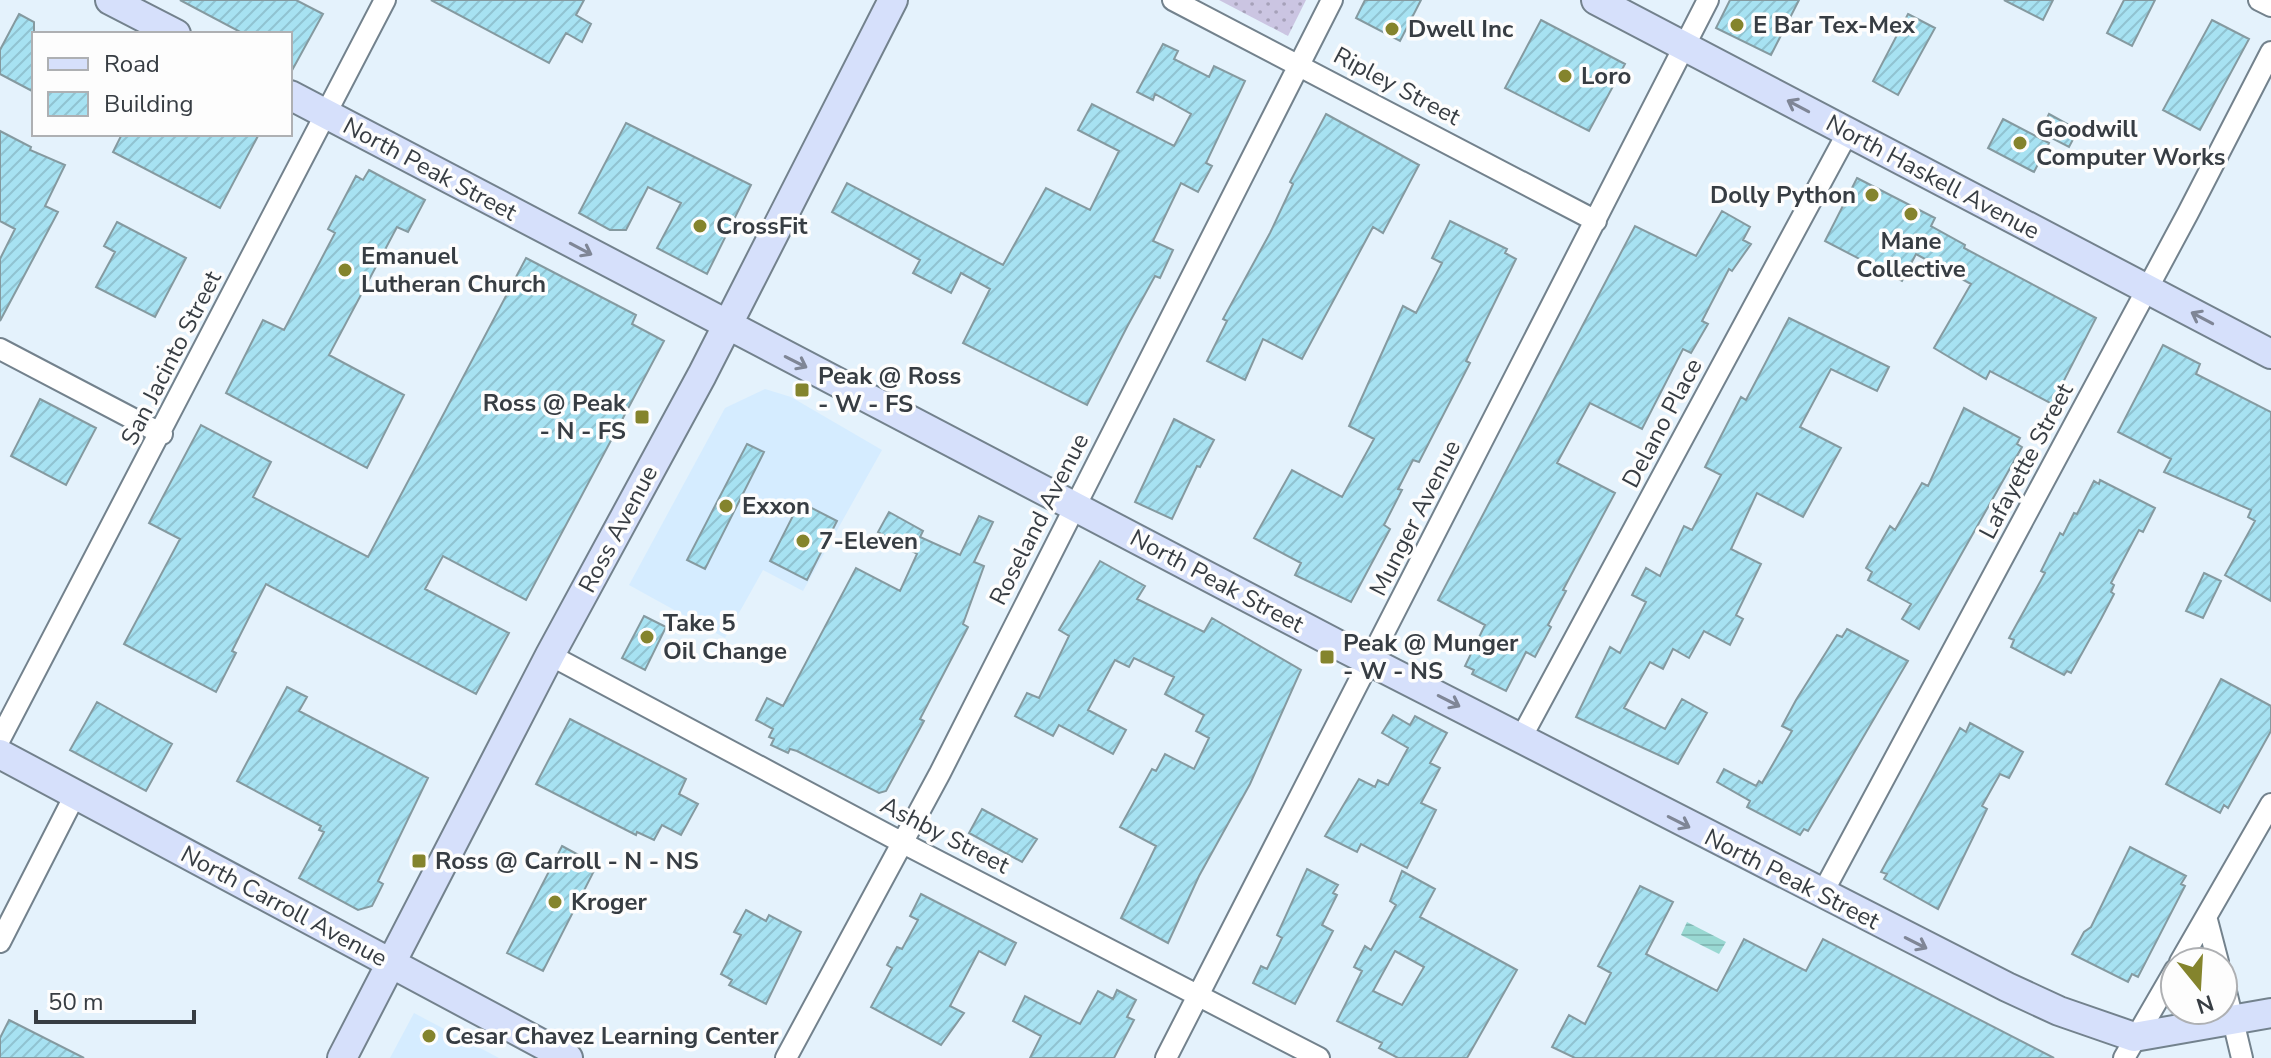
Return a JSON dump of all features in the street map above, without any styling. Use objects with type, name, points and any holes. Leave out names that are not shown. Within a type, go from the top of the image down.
[{"type":"main road","points":[[110,0],[172,32]]},
{"type":"main road","name":"Ross Avenue","points":[[342,1058],[550,655],[726,326],[893,0]]},
{"type":"main road","name":"North Haskell Avenue","points":[[1596,0],[2271,354]]},
{"type":"main road","name":"North Peak Street","points":[[292,96],[1371,662],[2133,1051]]},
{"type":"main road","name":"North Carroll Avenue","points":[[0,754],[568,1058]]},
{"type":"main road","points":[[2239,1021],[2271,1013]]},
{"type":"main road","points":[[2133,1051],[2219,1026]]},
{"type":"street","name":"San Jacinto Street","points":[[0,739],[162,434],[385,0]]},
{"type":"street","name":"Ripley Street","points":[[1173,0],[1596,221]]},
{"type":"street","name":"Roseland Avenue","points":[[786,1058],[1074,507],[1297,63],[1332,0]]},
{"type":"street","name":"Munger Avenue","points":[[1166,1058],[1708,0]]},
{"type":"street","points":[[2259,0],[2271,6]]},
{"type":"street","name":"Lafayette Street","points":[[1822,894],[2147,290],[2271,52]]},
{"type":"street","name":"Delano Place","points":[[1521,738],[1848,132]]},
{"type":"street","points":[[0,349],[162,434]]},
{"type":"street","name":"Ashby Street","points":[[550,655],[901,842],[1199,993],[1319,1058]]},
{"type":"street","points":[[0,942],[75,795]]},
{"type":"street","points":[[2190,946],[2271,804]]},
{"type":"street","points":[[2207,920],[2214,946]]},
{"type":"street","points":[[2133,1051],[2159,1001]]},
{"type":"street","points":[[2234,1026],[2242,1058]]},
{"type":"shaded area","points":[[1219,0],[1306,0],[1288,36]]},
{"type":"shaded area","points":[[765,389],[791,397],[882,450],[803,591],[763,570],[725,638],[629,585],[725,408]]},
{"type":"shaded area","points":[[1687,922],[1726,942],[1719,954],[1681,935]]},
{"type":"shaded area","name":"Cesar Chavez Learning Center","points":[[414,1013],[499,1058],[390,1058]]},
{"type":"building","points":[[180,0],[296,0],[323,14],[292,70],[292,32],[240,32]]},
{"type":"building","points":[[431,0],[584,0],[576,15],[591,24],[582,42],[566,33],[549,63]]},
{"type":"building","name":"Dwell Inc","points":[[1365,0],[1421,0],[1400,41],[1356,18]]},
{"type":"building","points":[[1730,0],[1799,0],[1771,55],[1716,28]]},
{"type":"building","points":[[2004,0],[2053,0],[2043,20]]},
{"type":"building","points":[[2124,0],[2155,0],[2132,46],[2107,33]]},
{"type":"building","points":[[19,14],[34,22],[32,91],[0,74],[0,50]]},
{"type":"building","points":[[1908,14],[1935,28],[1898,95],[1873,81]]},
{"type":"building","name":"Loro","points":[[1541,20],[1625,64],[1589,131],[1505,88]]},
{"type":"building","points":[[2212,20],[2249,39],[2200,130],[2163,110]]},
{"type":"building","points":[[1163,44],[1178,51],[1174,59],[1209,77],[1214,66],[1245,81],[1206,163],[1212,166],[1198,192],[1181,183],[1153,241],[1173,250],[1160,278],[1155,276],[1087,405],[963,343],[990,289],[961,273],[951,293],[913,273],[920,260],[832,212],[847,183],[1003,265],[1046,188],[1090,210],[1119,151],[1078,130],[1092,104],[1174,146],[1191,114],[1155,94],[1153,100],[1137,92]]},
{"type":"building","points":[[1326,114],[1419,165],[1383,233],[1373,227],[1302,359],[1263,339],[1245,380],[1207,361],[1227,321],[1223,319],[1270,233],[1293,184],[1290,182]]},
{"type":"building","points":[[2049,114],[2078,130],[2069,147],[2040,132]]},
{"type":"building","name":"Goodwill Computer Works","points":[[2003,119],[2049,143],[2034,172],[1988,148]]},
{"type":"building","points":[[626,123],[751,185],[707,274],[657,248],[681,203],[648,187],[626,230],[610,230],[579,213]]},
{"type":"building","points":[[0,131],[31,147],[30,150],[65,165],[45,206],[58,212],[0,321],[0,259],[15,229],[0,221]]},
{"type":"building","points":[[121,136],[258,136],[220,208],[113,152]]},
{"type":"building","points":[[369,170],[425,200],[408,232],[397,227],[329,355],[404,395],[367,468],[226,393],[263,320],[284,330],[335,233],[328,229],[356,176],[363,180]]},
{"type":"building","points":[[1857,178],[1935,218],[1931,226],[1965,245],[1964,248],[2096,318],[2052,404],[1990,371],[1986,379],[1934,348],[1971,284],[1916,254],[1902,281],[1825,241]]},
{"type":"building","points":[[1722,211],[1750,227],[1743,240],[1751,244],[1732,271],[1729,269],[1702,321],[1708,324],[1691,353],[1683,349],[1642,429],[1590,403],[1557,463],[1615,493],[1563,590],[1566,591],[1548,625],[1551,627],[1535,657],[1526,652],[1506,691],[1472,674],[1474,670],[1465,666],[1485,625],[1438,600],[1635,226],[1696,256]]},
{"type":"building","points":[[1450,221],[1507,249],[1505,253],[1516,259],[1466,361],[1470,363],[1419,462],[1413,460],[1398,489],[1402,490],[1384,525],[1390,529],[1351,602],[1295,575],[1301,563],[1254,538],[1292,470],[1342,497],[1374,439],[1349,426],[1403,306],[1416,313],[1442,263],[1432,258]]},
{"type":"building","points":[[117,222],[186,258],[155,317],[96,287],[115,252],[104,246]]},
{"type":"building","points":[[526,258],[636,315],[632,324],[664,341],[526,600],[443,556],[425,589],[509,633],[476,694],[266,584],[232,651],[236,653],[216,692],[124,644],[180,539],[149,523],[201,425],[271,462],[253,497],[368,557]]},
{"type":"building","points":[[1789,318],[1889,367],[1877,391],[1831,369],[1800,427],[1841,448],[1803,517],[1757,493],[1731,549],[1761,564],[1736,615],[1743,619],[1730,645],[1704,631],[1689,658],[1673,649],[1663,669],[1650,662],[1624,708],[1665,729],[1682,699],[1707,713],[1678,764],[1576,717],[1610,647],[1620,653],[1646,602],[1632,595],[1646,568],[1660,576],[1684,526],[1692,530],[1721,475],[1705,467],[1741,397],[1746,400]]},
{"type":"building","points":[[2163,345],[2200,364],[2196,374],[2271,412],[2271,601],[2225,575],[2255,521],[2248,517],[2251,510],[2164,472],[2171,459],[2118,432]]},
{"type":"building","points":[[40,399],[96,428],[66,485],[11,456]]},
{"type":"building","points":[[1964,408],[2020,438],[2017,444],[2022,447],[1919,629],[1902,619],[1911,604],[1868,580],[1872,572],[1866,568],[1890,526],[1895,530],[1922,483],[1928,486]]},
{"type":"building","points":[[1174,419],[1214,440],[1200,467],[1197,466],[1172,519],[1135,502]]},
{"type":"building","name":"Exxon","points":[[747,444],[764,452],[705,569],[687,560]]},
{"type":"building","points":[[2100,480],[2155,508],[2143,532],[2139,530],[2111,583],[2114,594],[2101,619],[2071,673],[2067,671],[2064,675],[2011,647],[2014,640],[2009,638],[2045,573],[2041,571],[2060,533],[2063,535],[2074,513],[2077,514],[2094,481],[2099,484]]},
{"type":"building","name":"7-Eleven","points":[[800,502],[837,521],[807,580],[770,561]]},
{"type":"building","points":[[889,512],[923,531],[920,537],[960,555],[979,516],[993,522],[974,562],[984,566],[963,624],[968,627],[920,719],[924,721],[886,791],[879,793],[797,751],[790,749],[788,753],[771,745],[774,739],[769,737],[773,729],[756,720],[767,698],[783,706],[856,568],[900,591],[917,554],[878,532]]},
{"type":"building","points":[[1100,561],[1145,586],[1137,599],[1204,632],[1212,618],[1301,670],[1250,784],[1199,876],[1168,943],[1121,918],[1156,846],[1120,827],[1152,769],[1156,771],[1165,754],[1194,769],[1209,738],[1196,731],[1204,715],[1165,694],[1174,677],[1134,658],[1129,667],[1115,660],[1088,710],[1126,730],[1113,754],[1059,725],[1053,736],[1015,716],[1027,693],[1039,698],[1069,636],[1059,630]]},
{"type":"building","points":[[2204,573],[2221,581],[2203,618],[2186,611]]},
{"type":"building","name":"Take 5 Oil Change","points":[[644,616],[666,627],[645,670],[622,658]]},
{"type":"building","points":[[1847,629],[1908,661],[1808,831],[1804,829],[1800,835],[1747,807],[1750,801],[1717,782],[1724,769],[1756,786],[1759,781],[1762,783],[1792,731],[1782,726],[1796,700],[1837,635],[1842,637]]},
{"type":"building","points":[[2221,679],[2271,706],[2271,731],[2228,808],[2224,805],[2220,813],[2166,784]]},
{"type":"building","points":[[287,687],[307,697],[299,711],[428,778],[378,881],[383,884],[372,906],[358,910],[299,878],[324,832],[319,830],[321,826],[237,781]]},
{"type":"building","points":[[97,702],[172,744],[146,791],[70,750]]},
{"type":"building","points":[[1393,715],[1410,725],[1415,716],[1447,733],[1430,763],[1440,768],[1421,803],[1436,810],[1407,868],[1361,844],[1357,852],[1325,836],[1359,779],[1375,787],[1378,780],[1388,785],[1408,748],[1382,733]]},
{"type":"building","points":[[570,719],[686,779],[679,794],[698,804],[681,835],[662,825],[654,840],[637,832],[636,835],[536,784]]},
{"type":"building","points":[[1970,723],[2023,752],[2009,778],[2000,774],[1982,806],[1987,809],[1938,909],[1884,879],[1887,874],[1881,872],[1960,728],[1966,732]]},
{"type":"building","points":[[982,809],[1037,839],[1022,862],[969,833]]},
{"type":"building","name":"Kroger","points":[[562,846],[597,865],[543,971],[507,953]]},
{"type":"building","points":[[2130,847],[2186,876],[2181,884],[2185,886],[2138,977],[2132,974],[2128,982],[2072,954],[2084,932],[2091,927]]},
{"type":"building","points":[[1307,869],[1338,885],[1333,893],[1337,895],[1322,925],[1333,931],[1295,1004],[1253,983],[1261,966],[1267,969],[1282,938],[1277,935]]},
{"type":"building","points":[[1402,871],[1435,889],[1420,917],[1517,970],[1467,1058],[1398,1058],[1379,1048],[1382,1043],[1337,1021],[1362,971],[1354,967],[1365,946],[1371,950],[1396,905],[1390,901]],"holes":[[[1395,951],[1424,967],[1402,1005],[1373,991]]]},
{"type":"building","points":[[1640,886],[1673,902],[1646,954],[1717,991],[1744,939],[1806,971],[1823,939],[2054,1058],[1575,1058],[1552,1047],[1569,1015],[1585,1024],[1611,973],[1598,966]]},
{"type":"building","points":[[921,894],[1016,943],[1005,965],[979,951],[950,1006],[964,1013],[941,1045],[871,1007],[892,968],[887,965],[897,947],[902,949],[918,920],[910,916]]},
{"type":"building","points":[[746,910],[766,921],[769,915],[801,932],[766,1004],[729,985],[732,980],[721,974],[741,935],[734,932]]},
{"type":"building","points":[[1117,990],[1136,1000],[1127,1017],[1134,1020],[1114,1058],[1030,1058],[1041,1036],[1013,1021],[1025,996],[1080,1024],[1098,991],[1113,999]]},
{"type":"building","points":[[9,1020],[84,1058],[0,1058],[0,1038]]},
{"type":"place","name":"E Bar Tex-Mex","points":[[1737,25]]},
{"type":"place","name":"Dwell Inc","points":[[1392,29]]},
{"type":"place","name":"Loro","points":[[1565,76]]},
{"type":"place","name":"Goodwill Computer Works","points":[[2020,143]]},
{"type":"place","name":"Dolly Python","points":[[1872,195]]},
{"type":"place","name":"Mane Collective","points":[[1911,214]]},
{"type":"place","name":"CrossFit","points":[[700,226]]},
{"type":"place","name":"Emanuel Lutheran Church","points":[[345,270]]},
{"type":"place","name":"Peak @ Ross - W - FS","points":[[802,390]]},
{"type":"place","name":"Ross @ Peak - N - FS","points":[[642,417]]},
{"type":"place","name":"Exxon","points":[[726,506]]},
{"type":"place","name":"7-Eleven","points":[[803,541]]},
{"type":"place","name":"Take 5 Oil Change","points":[[647,637]]},
{"type":"place","name":"Peak @ Munger - W - NS","points":[[1327,657]]},
{"type":"place","name":"Ross @ Carroll - N - NS","points":[[419,861]]},
{"type":"place","name":"Kroger","points":[[555,902]]},
{"type":"place","name":"Cesar Chavez Learning Center","points":[[429,1036]]}]
